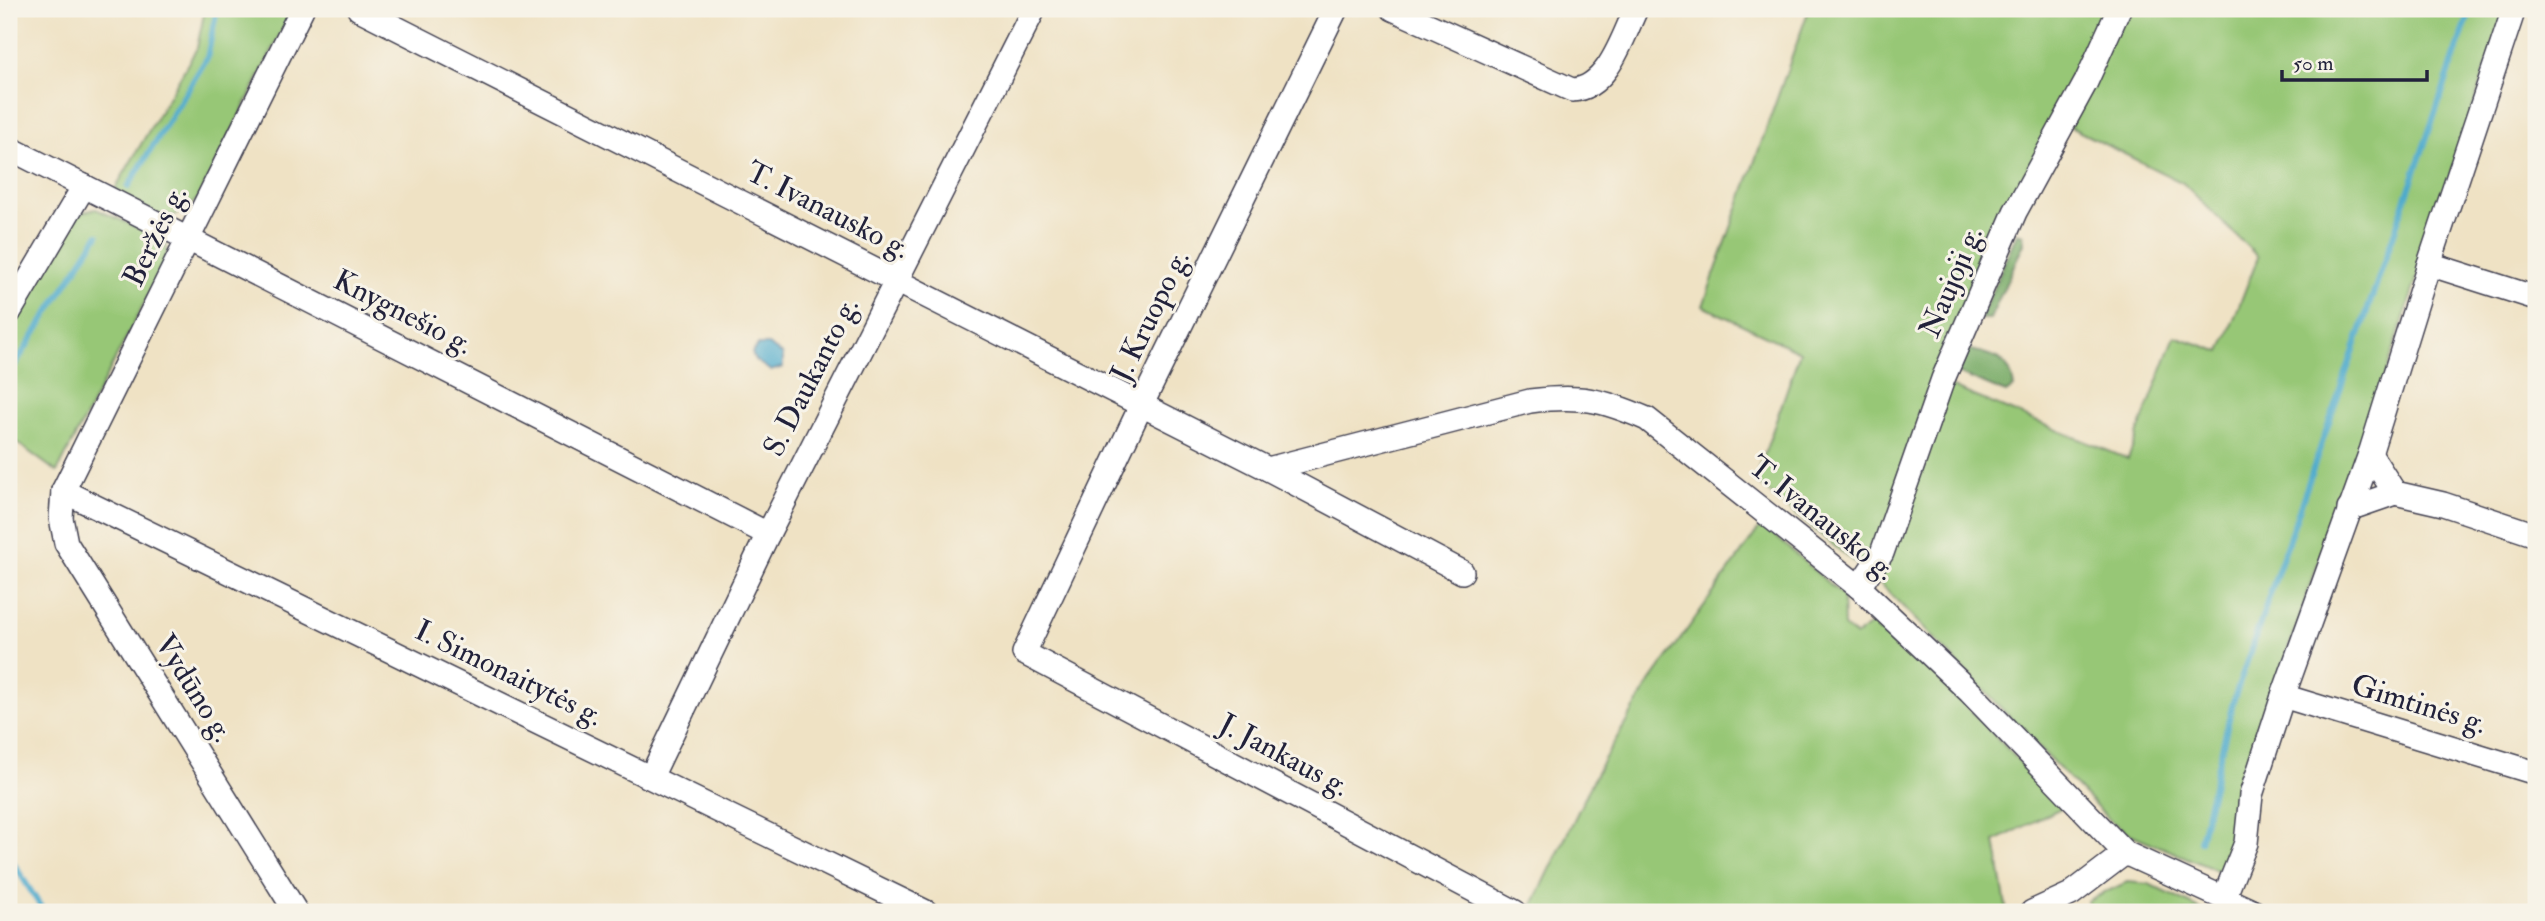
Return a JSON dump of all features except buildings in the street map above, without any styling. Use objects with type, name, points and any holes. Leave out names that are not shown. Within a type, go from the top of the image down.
[{"type":"street","name":"Beržės g.","points":[[63,491],[302,9]]},
{"type":"street","name":"T. Ivanausko g.","points":[[359,9],[896,279],[1268,469],[1462,572]]},
{"type":"street","name":"S. Daukanto g.","points":[[651,778],[768,534],[1034,9]]},
{"type":"street","name":"J. Kruopo g.","points":[[1024,653],[1141,405],[1336,9]]},
{"type":"street","points":[[1393,9],[1572,90],[1595,81],[1607,67],[1636,9]]},
{"type":"street","name":"Naujoji g.","points":[[1859,587],[1882,553],[1943,379],[2015,212],[2080,93],[2119,9]]},
{"type":"street","points":[[2224,898],[2246,843],[2251,795],[2283,696],[2370,454],[2429,264],[2514,9]]},
{"type":"street","name":"Knygnešio g.","points":[[9,148],[768,534]]},
{"type":"street","points":[[9,313],[84,186]]},
{"type":"street","points":[[2429,264],[2536,298]]},
{"type":"street","name":"T. Ivanausko g.","points":[[1268,469],[1530,401],[1570,396],[1610,403],[1647,419],[1859,587],[1970,692],[2125,853],[2254,912]]},
{"type":"street","points":[[2370,454],[2395,493]]},
{"type":"street","name":"I. Simonaitytės g.","points":[[63,491],[926,912]]},
{"type":"street","name":"Vydūno g.","points":[[63,491],[61,518],[66,542],[296,912]]},
{"type":"street","points":[[2349,509],[2395,493],[2465,510],[2536,535]]},
{"type":"street","name":"J. Jankaus g.","points":[[1024,653],[1515,912]]},
{"type":"street","name":"Gimtinės g.","points":[[2283,696],[2536,774]]},
{"type":"street","points":[[2032,912],[2071,894],[2125,853]]},
{"type":"green space","points":[[205,9],[293,9],[198,199],[178,214],[167,216],[135,204],[115,189],[197,48]]},
{"type":"green space","points":[[1809,9],[2505,9],[2348,489],[2325,542],[2243,784],[2237,843],[2223,873],[2130,834],[2108,819],[1882,585],[1755,481],[1800,352],[1703,306]],"holes":[[[2060,122],[2183,183],[2258,257],[2221,352],[2175,336],[2128,459],[1935,380]]]},
{"type":"green space","points":[[96,209],[166,240],[167,259],[57,472],[9,437],[9,331],[78,213]]},
{"type":"green space","points":[[2017,233],[2023,235],[2024,243],[1990,319],[1980,319]]},
{"type":"green space","points":[[1964,348],[1998,358],[2012,376],[2014,387],[2006,393],[1955,372]]},
{"type":"green space","points":[[1760,527],[1772,533],[1843,596],[1844,627],[1856,636],[1877,620],[1935,673],[2063,807],[1995,841],[2007,912],[1530,911],[1599,768],[1650,682]]},
{"type":"green space","points":[[2127,882],[2149,884],[2206,912],[2097,912],[2090,908],[2087,901]]},
{"type":"water","points":[[758,345],[768,345],[783,355],[783,367],[771,371],[755,360],[752,353]]},
{"type":"waterway","points":[[128,187],[207,58],[217,9]]},
{"type":"waterway","points":[[2200,841],[2233,702],[2471,9]]},
{"type":"waterway","points":[[9,374],[98,235]]},
{"type":"waterway","points":[[9,856],[44,912]]}]
